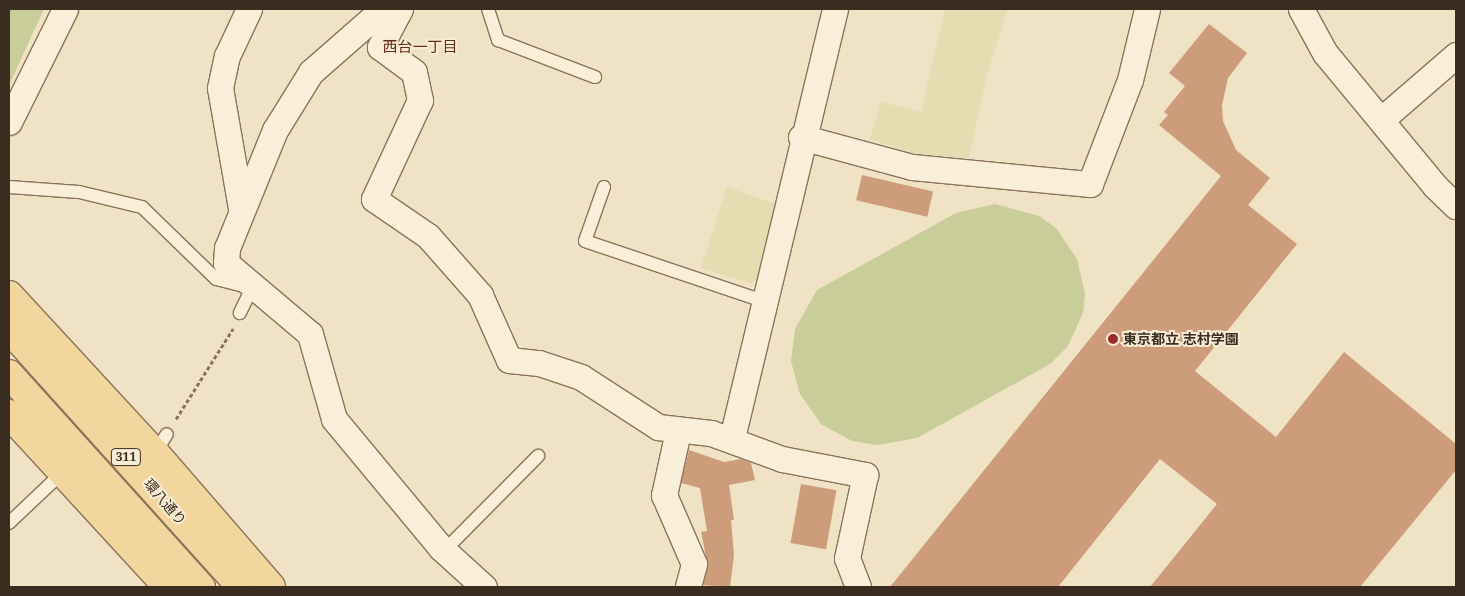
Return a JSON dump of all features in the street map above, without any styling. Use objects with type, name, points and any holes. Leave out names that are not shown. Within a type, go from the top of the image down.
[{"type":"main road","points":[[9,295],[161,443],[231,560],[242,587]]},
{"type":"main road","name":"環八通り","points":[[9,329],[231,560]]},
{"type":"main road","name":"311","points":[[9,374],[200,586]]},
{"type":"main road","points":[[9,414],[168,587]]},
{"type":"main road","points":[[231,560],[269,587]]},
{"type":"street","points":[[9,122],[65,9]]},
{"type":"street","points":[[241,211],[220,88],[227,56],[249,9]]},
{"type":"street","points":[[334,52],[358,9]]},
{"type":"street","points":[[383,9],[311,72],[275,130],[227,248],[226,263],[252,288],[310,334],[334,419],[444,551],[484,587]]},
{"type":"street","points":[[400,9],[380,47],[414,72],[420,100],[374,200],[428,236],[480,295],[509,360],[539,363],[581,377],[658,428],[732,438],[782,459],[865,475],[847,558],[858,587]]},
{"type":"street","points":[[732,438],[801,137],[835,9]]},
{"type":"street","points":[[801,137],[912,167],[1090,184],[1130,80],[1146,9]]},
{"type":"street","points":[[1300,9],[1325,53],[1382,119],[1435,186],[1456,206]]},
{"type":"street","points":[[1382,119],[1456,55]]},
{"type":"street","points":[[678,431],[664,494],[694,564],[688,587]]},
{"type":"lane","points":[[488,9],[498,40],[595,78]]},
{"type":"lane","points":[[9,186],[79,192],[142,207],[216,279],[252,288],[240,313]]},
{"type":"lane","points":[[604,187],[585,241],[763,301]]},
{"type":"lane","points":[[444,551],[538,456]]},
{"type":"lane","points":[[9,523],[63,472]]},
{"type":"path","points":[[161,443],[240,313]]},
{"type":"shaded area","points":[[945,9],[1008,9],[986,77],[969,158],[916,154],[870,139],[881,102],[921,112]]},
{"type":"shaded area","points":[[727,187],[776,204],[760,279],[751,283],[701,268]]},
{"type":"green space","points":[[9,9],[44,9],[9,85]]},
{"type":"green space","points":[[995,204],[1039,216],[1056,228],[1077,259],[1085,294],[1083,313],[1068,346],[1050,364],[917,438],[877,445],[852,441],[821,424],[800,394],[791,361],[795,329],[817,290],[956,213]]},
{"type":"building","points":[[1209,24],[1247,53],[1228,78],[1222,105],[1223,121],[1236,150],[1270,178],[1248,205],[1297,244],[1195,371],[1276,437],[1344,352],[1456,444],[1456,470],[1360,587],[1150,587],[1217,504],[1160,459],[1058,587],[890,587],[1221,176],[1159,125],[1168,115],[1164,112],[1185,86],[1169,73]]},
{"type":"building","points":[[862,175],[933,191],[927,217],[856,200]]},
{"type":"building","points":[[689,450],[724,462],[741,459],[751,463],[755,480],[729,485],[734,520],[731,520],[734,555],[730,587],[703,585],[708,567],[701,532],[707,531],[700,488],[681,483]]},
{"type":"building","points":[[801,484],[836,490],[826,549],[791,543]]},
{"type":"place","name":"東京都立 志村学園","points":[[1113,339]]},
{"type":"district","name":"西台一丁目","points":[[420,47]]}]
